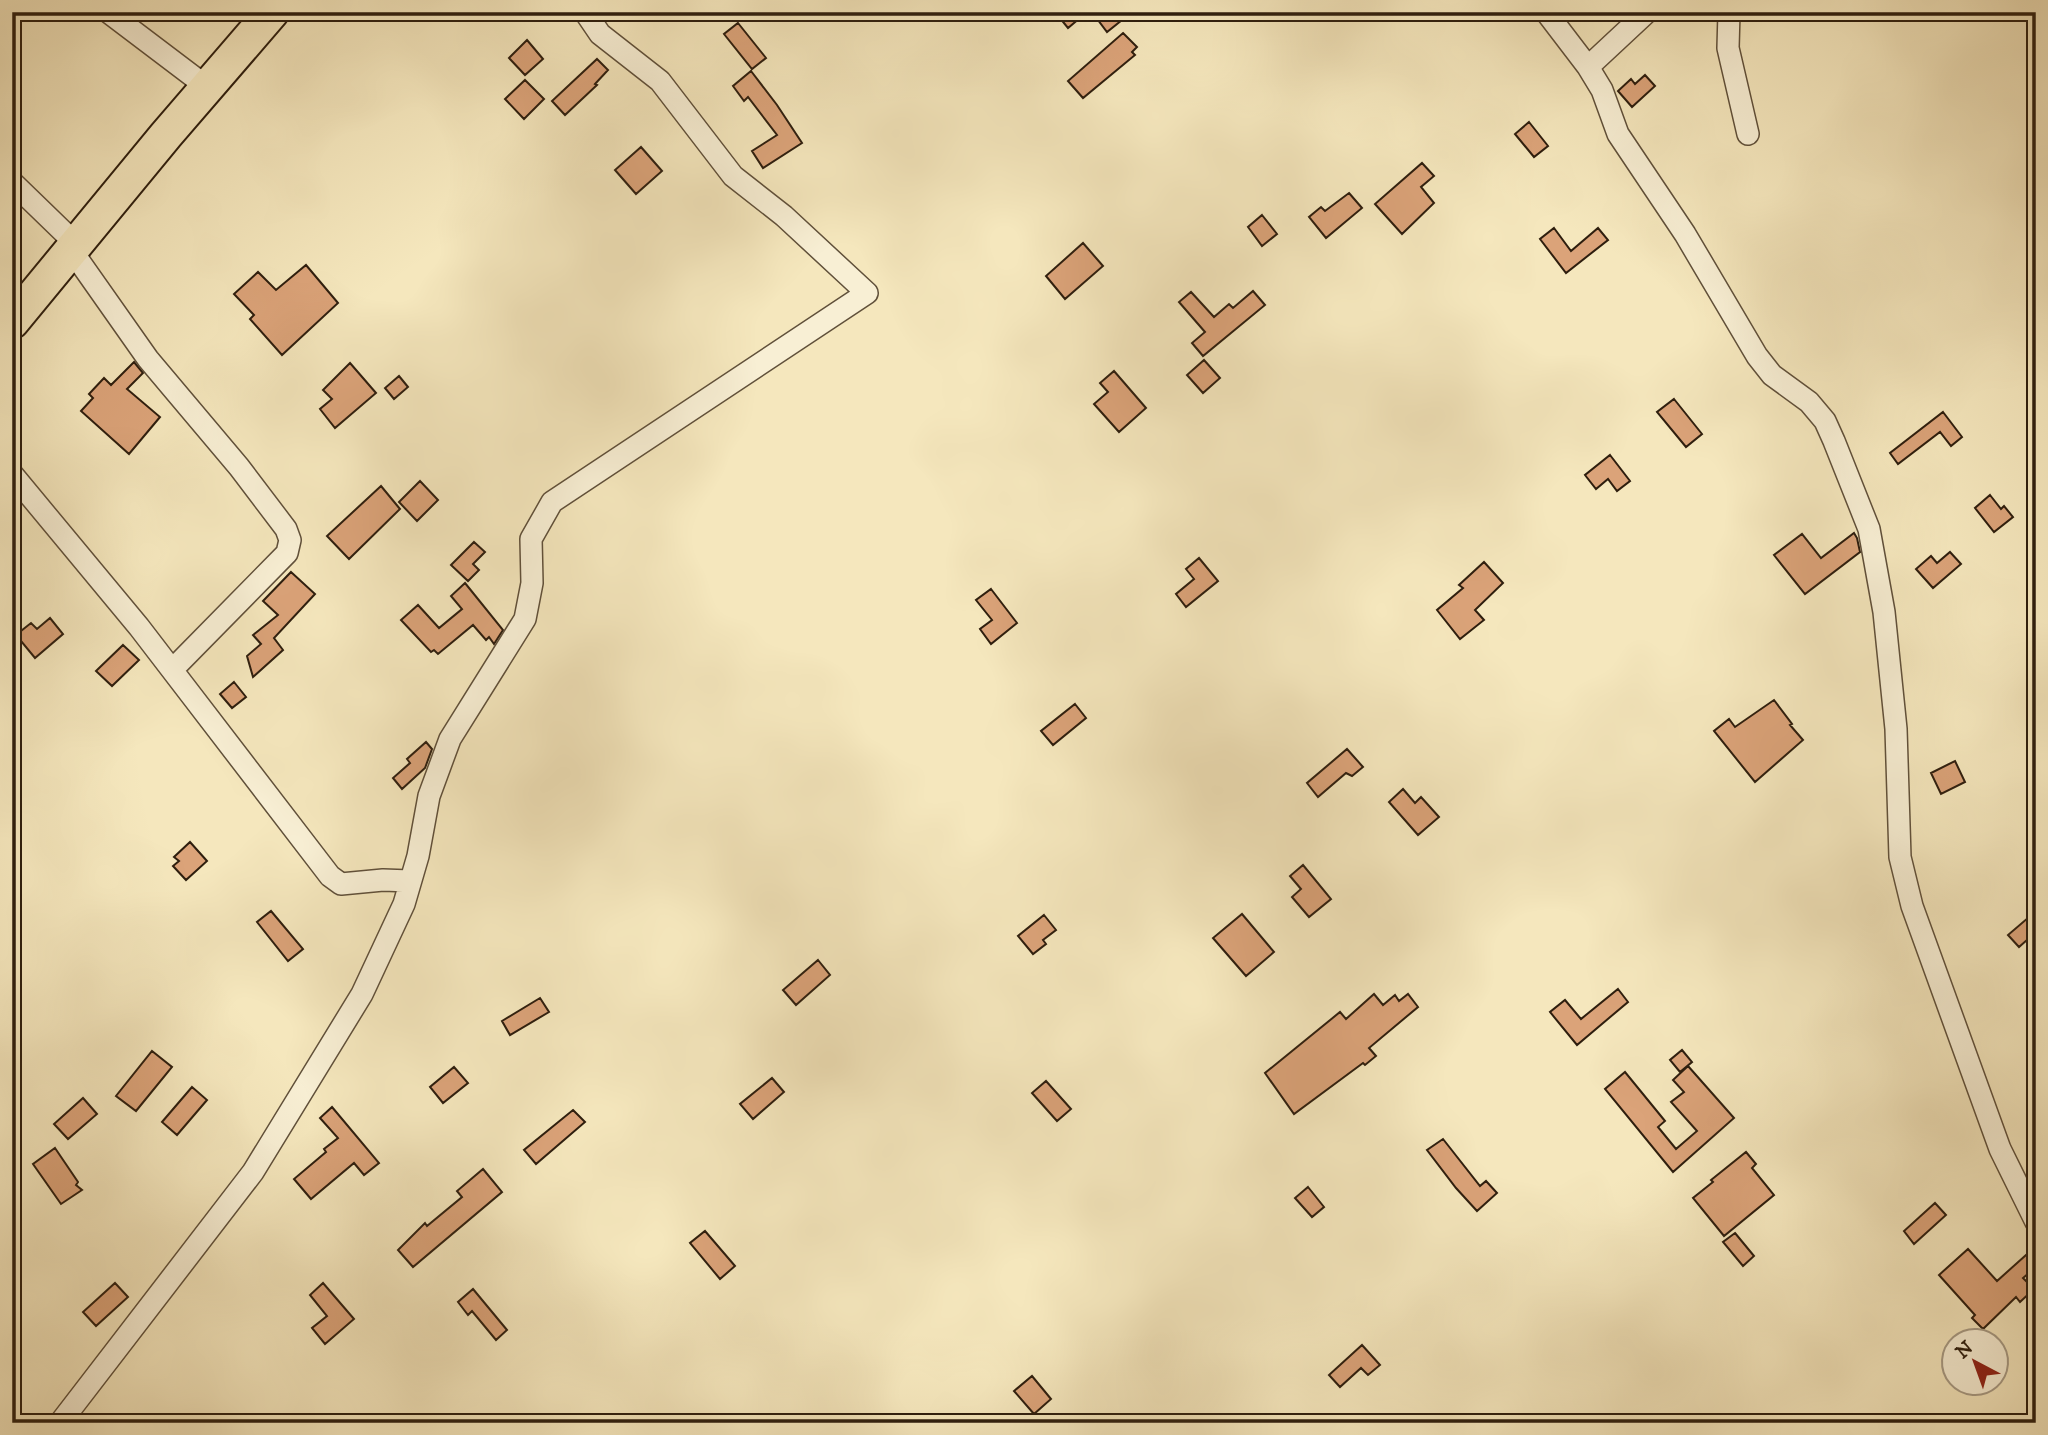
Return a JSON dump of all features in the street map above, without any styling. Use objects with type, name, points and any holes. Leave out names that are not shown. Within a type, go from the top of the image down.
[{"type":"main road","points":[[12,323],[272,12]]},
{"type":"street","points":[[108,12],[207,87]]},
{"type":"street","points":[[60,1423],[259,1163],[362,994],[404,904],[418,856],[429,796],[450,738],[525,620],[532,583],[531,539],[552,502],[867,293],[784,216],[733,176],[660,81],[600,34],[585,12]]},
{"type":"street","points":[[1546,12],[1588,67],[1602,90],[1618,134],[1685,234],[1757,356],[1772,375],[1809,402],[1825,421],[1869,529],[1884,612],[1896,729],[1900,857],[1924,943],[2000,1149],[2036,1222]]},
{"type":"street","points":[[1588,67],[1647,12]]},
{"type":"street","points":[[1729,12],[1728,48],[1748,134]]},
{"type":"street","points":[[12,182],[75,248],[148,359],[239,467],[286,529],[290,540],[287,553],[172,670]]},
{"type":"street","points":[[12,474],[139,627],[335,881],[341,884],[383,880],[410,881]]},
{"type":"building","points":[[1055,12],[1087,12],[1068,28]]},
{"type":"building","points":[[1092,12],[1132,12],[1107,32]]},
{"type":"building","points":[[738,23],[766,58],[752,69],[724,34]]},
{"type":"building","points":[[1123,33],[1137,47],[1132,52],[1135,55],[1083,98],[1068,81]]},
{"type":"building","points":[[527,40],[543,59],[525,75],[509,58]]},
{"type":"building","points":[[597,59],[608,70],[595,84],[597,85],[565,115],[552,101]]},
{"type":"building","points":[[751,71],[802,143],[763,168],[752,151],[777,135],[748,97],[744,101],[733,86]]},
{"type":"building","points":[[1645,75],[1655,86],[1632,107],[1618,91],[1631,79],[1635,84]]},
{"type":"building","points":[[525,80],[544,99],[524,119],[505,99]]},
{"type":"building","points":[[1529,122],[1548,146],[1534,157],[1515,134]]},
{"type":"building","points":[[641,147],[662,171],[636,194],[615,170]]},
{"type":"building","points":[[1422,163],[1434,176],[1421,187],[1434,203],[1402,234],[1375,204]]},
{"type":"building","points":[[1349,193],[1362,208],[1326,238],[1309,217],[1321,207],[1325,211]]},
{"type":"building","points":[[1262,215],[1277,234],[1262,246],[1248,227]]},
{"type":"building","points":[[1554,228],[1571,251],[1598,228],[1608,240],[1566,273],[1540,239]]},
{"type":"building","points":[[1083,243],[1103,266],[1065,299],[1046,276]]},
{"type":"building","points":[[306,265],[338,303],[282,355],[250,319],[254,315],[234,294],[258,272],[276,290]]},
{"type":"building","points":[[1253,291],[1265,305],[1203,356],[1192,343],[1205,332],[1179,302],[1191,292],[1214,317],[1229,304],[1233,308]]},
{"type":"building","points":[[1204,360],[1220,378],[1203,393],[1187,375]]},
{"type":"building","points":[[134,362],[143,373],[127,389],[160,417],[129,454],[81,411],[93,398],[89,394],[104,378],[111,385]]},
{"type":"building","points":[[350,363],[376,393],[335,428],[320,409],[332,399],[323,390]]},
{"type":"building","points":[[1114,371],[1146,408],[1119,432],[1094,404],[1108,392],[1100,383]]},
{"type":"building","points":[[399,376],[408,387],[394,399],[385,388]]},
{"type":"building","points":[[1674,399],[1702,434],[1686,447],[1657,412]]},
{"type":"building","points":[[1943,412],[1962,437],[1951,446],[1940,432],[1898,464],[1890,453]]},
{"type":"building","points":[[1610,455],[1630,481],[1617,491],[1608,479],[1596,489],[1585,475]]},
{"type":"building","points":[[420,481],[438,500],[417,521],[399,502]]},
{"type":"building","points":[[381,486],[400,509],[349,559],[327,536]]},
{"type":"building","points":[[1990,495],[2001,509],[2004,506],[2013,517],[1994,532],[1975,508]]},
{"type":"building","points":[[1854,533],[1860,552],[1805,594],[1774,555],[1802,534],[1821,558]]},
{"type":"building","points":[[474,542],[485,552],[473,564],[479,570],[468,581],[451,565]]},
{"type":"building","points":[[1950,552],[1961,564],[1933,588],[1916,569],[1931,556],[1937,563]]},
{"type":"building","points":[[1199,558],[1218,581],[1186,607],[1176,594],[1194,579],[1186,569]]},
{"type":"building","points":[[1484,562],[1503,583],[1475,610],[1484,620],[1460,639],[1437,610],[1463,588],[1459,585]]},
{"type":"building","points":[[291,572],[315,594],[274,638],[283,650],[253,677],[247,656],[261,644],[253,635],[278,615],[263,601]]},
{"type":"building","points":[[465,583],[503,630],[494,644],[489,637],[486,640],[473,625],[438,654],[434,650],[431,652],[401,620],[418,605],[439,628],[462,609],[451,596]]},
{"type":"building","points":[[991,589],[1017,623],[991,644],[980,629],[992,620],[976,600]]},
{"type":"building","points":[[50,618],[63,634],[35,658],[16,635],[31,623],[37,629]]},
{"type":"building","points":[[123,645],[139,660],[112,686],[96,671]]},
{"type":"building","points":[[234,682],[246,697],[232,708],[220,694]]},
{"type":"building","points":[[1774,700],[1803,740],[1755,782],[1714,731],[1729,719],[1735,727]]},
{"type":"building","points":[[1075,704],[1086,718],[1053,745],[1041,731]]},
{"type":"building","points":[[426,742],[432,749],[425,768],[402,789],[393,778],[410,763],[407,759]]},
{"type":"building","points":[[1347,749],[1363,767],[1352,776],[1346,773],[1318,797],[1307,783]]},
{"type":"building","points":[[1955,761],[1965,782],[1941,794],[1931,773]]},
{"type":"building","points":[[1403,789],[1415,803],[1421,797],[1439,817],[1418,835],[1389,802]]},
{"type":"building","points":[[190,842],[207,861],[186,880],[173,866],[179,861],[174,857]]},
{"type":"building","points":[[1303,865],[1331,899],[1309,917],[1292,897],[1301,889],[1290,876]]},
{"type":"building","points":[[271,911],[303,949],[288,961],[257,922]]},
{"type":"building","points":[[2036,911],[2036,932],[2019,947],[2008,935]]},
{"type":"building","points":[[1242,914],[1274,952],[1246,976],[1213,938]]},
{"type":"building","points":[[1044,915],[1056,930],[1043,940],[1046,944],[1033,954],[1018,936]]},
{"type":"building","points":[[818,960],[830,975],[796,1005],[783,990]]},
{"type":"building","points":[[1618,989],[1628,1002],[1577,1045],[1550,1012],[1565,1000],[1581,1019]]},
{"type":"building","points":[[1374,994],[1383,1005],[1395,995],[1399,1001],[1408,994],[1418,1007],[1369,1048],[1376,1056],[1294,1114],[1265,1073],[1340,1012],[1346,1019]]},
{"type":"building","points":[[540,998],[549,1012],[510,1035],[502,1021]]},
{"type":"building","points":[[1682,1050],[1692,1062],[1680,1072],[1670,1060]]},
{"type":"building","points":[[152,1051],[172,1067],[136,1111],[116,1096]]},
{"type":"building","points":[[1688,1066],[1734,1118],[1673,1172],[1605,1089],[1625,1072],[1665,1121],[1658,1127],[1676,1149],[1697,1131],[1671,1102],[1684,1092],[1673,1080]]},
{"type":"building","points":[[454,1067],[468,1083],[443,1103],[430,1087]]},
{"type":"building","points":[[772,1078],[784,1092],[753,1119],[740,1104]]},
{"type":"building","points":[[1046,1081],[1071,1109],[1057,1121],[1032,1093]]},
{"type":"building","points":[[192,1087],[207,1100],[177,1135],[162,1122]]},
{"type":"building","points":[[83,1098],[97,1114],[68,1139],[54,1124]]},
{"type":"building","points":[[332,1107],[379,1163],[364,1175],[354,1163],[311,1199],[294,1179],[338,1138],[320,1118]]},
{"type":"building","points":[[573,1110],[585,1122],[536,1164],[524,1150]]},
{"type":"building","points":[[1443,1139],[1480,1186],[1486,1181],[1497,1193],[1477,1211],[1427,1150]]},
{"type":"building","points":[[55,1148],[78,1182],[76,1185],[82,1190],[61,1204],[33,1164]]},
{"type":"building","points":[[1746,1152],[1756,1164],[1752,1168],[1774,1195],[1724,1236],[1693,1198]]},
{"type":"building","points":[[483,1169],[502,1192],[413,1267],[398,1250],[425,1223],[427,1226],[462,1197],[457,1191]]},
{"type":"building","points":[[1308,1187],[1324,1207],[1312,1217],[1295,1198]]},
{"type":"building","points":[[1935,1203],[1946,1215],[1914,1244],[1904,1231]]},
{"type":"building","points":[[705,1231],[735,1266],[720,1279],[690,1243]]},
{"type":"building","points":[[1735,1233],[1754,1256],[1743,1266],[1723,1242]]},
{"type":"building","points":[[2036,1246],[2036,1267],[2023,1278],[2034,1289],[2020,1302],[2016,1297],[1986,1326],[1980,1326],[1972,1318],[1975,1315],[1939,1275],[1968,1249],[1997,1281]]},
{"type":"building","points":[[115,1283],[128,1297],[96,1326],[83,1312]]},
{"type":"building","points":[[323,1283],[354,1319],[325,1344],[312,1328],[327,1316],[310,1295]]},
{"type":"building","points":[[473,1289],[507,1330],[496,1340],[472,1311],[468,1315],[458,1302]]},
{"type":"building","points":[[1362,1345],[1380,1365],[1368,1375],[1361,1368],[1340,1387],[1329,1375]]},
{"type":"building","points":[[1032,1376],[1051,1399],[1034,1414],[1014,1391]]}]
